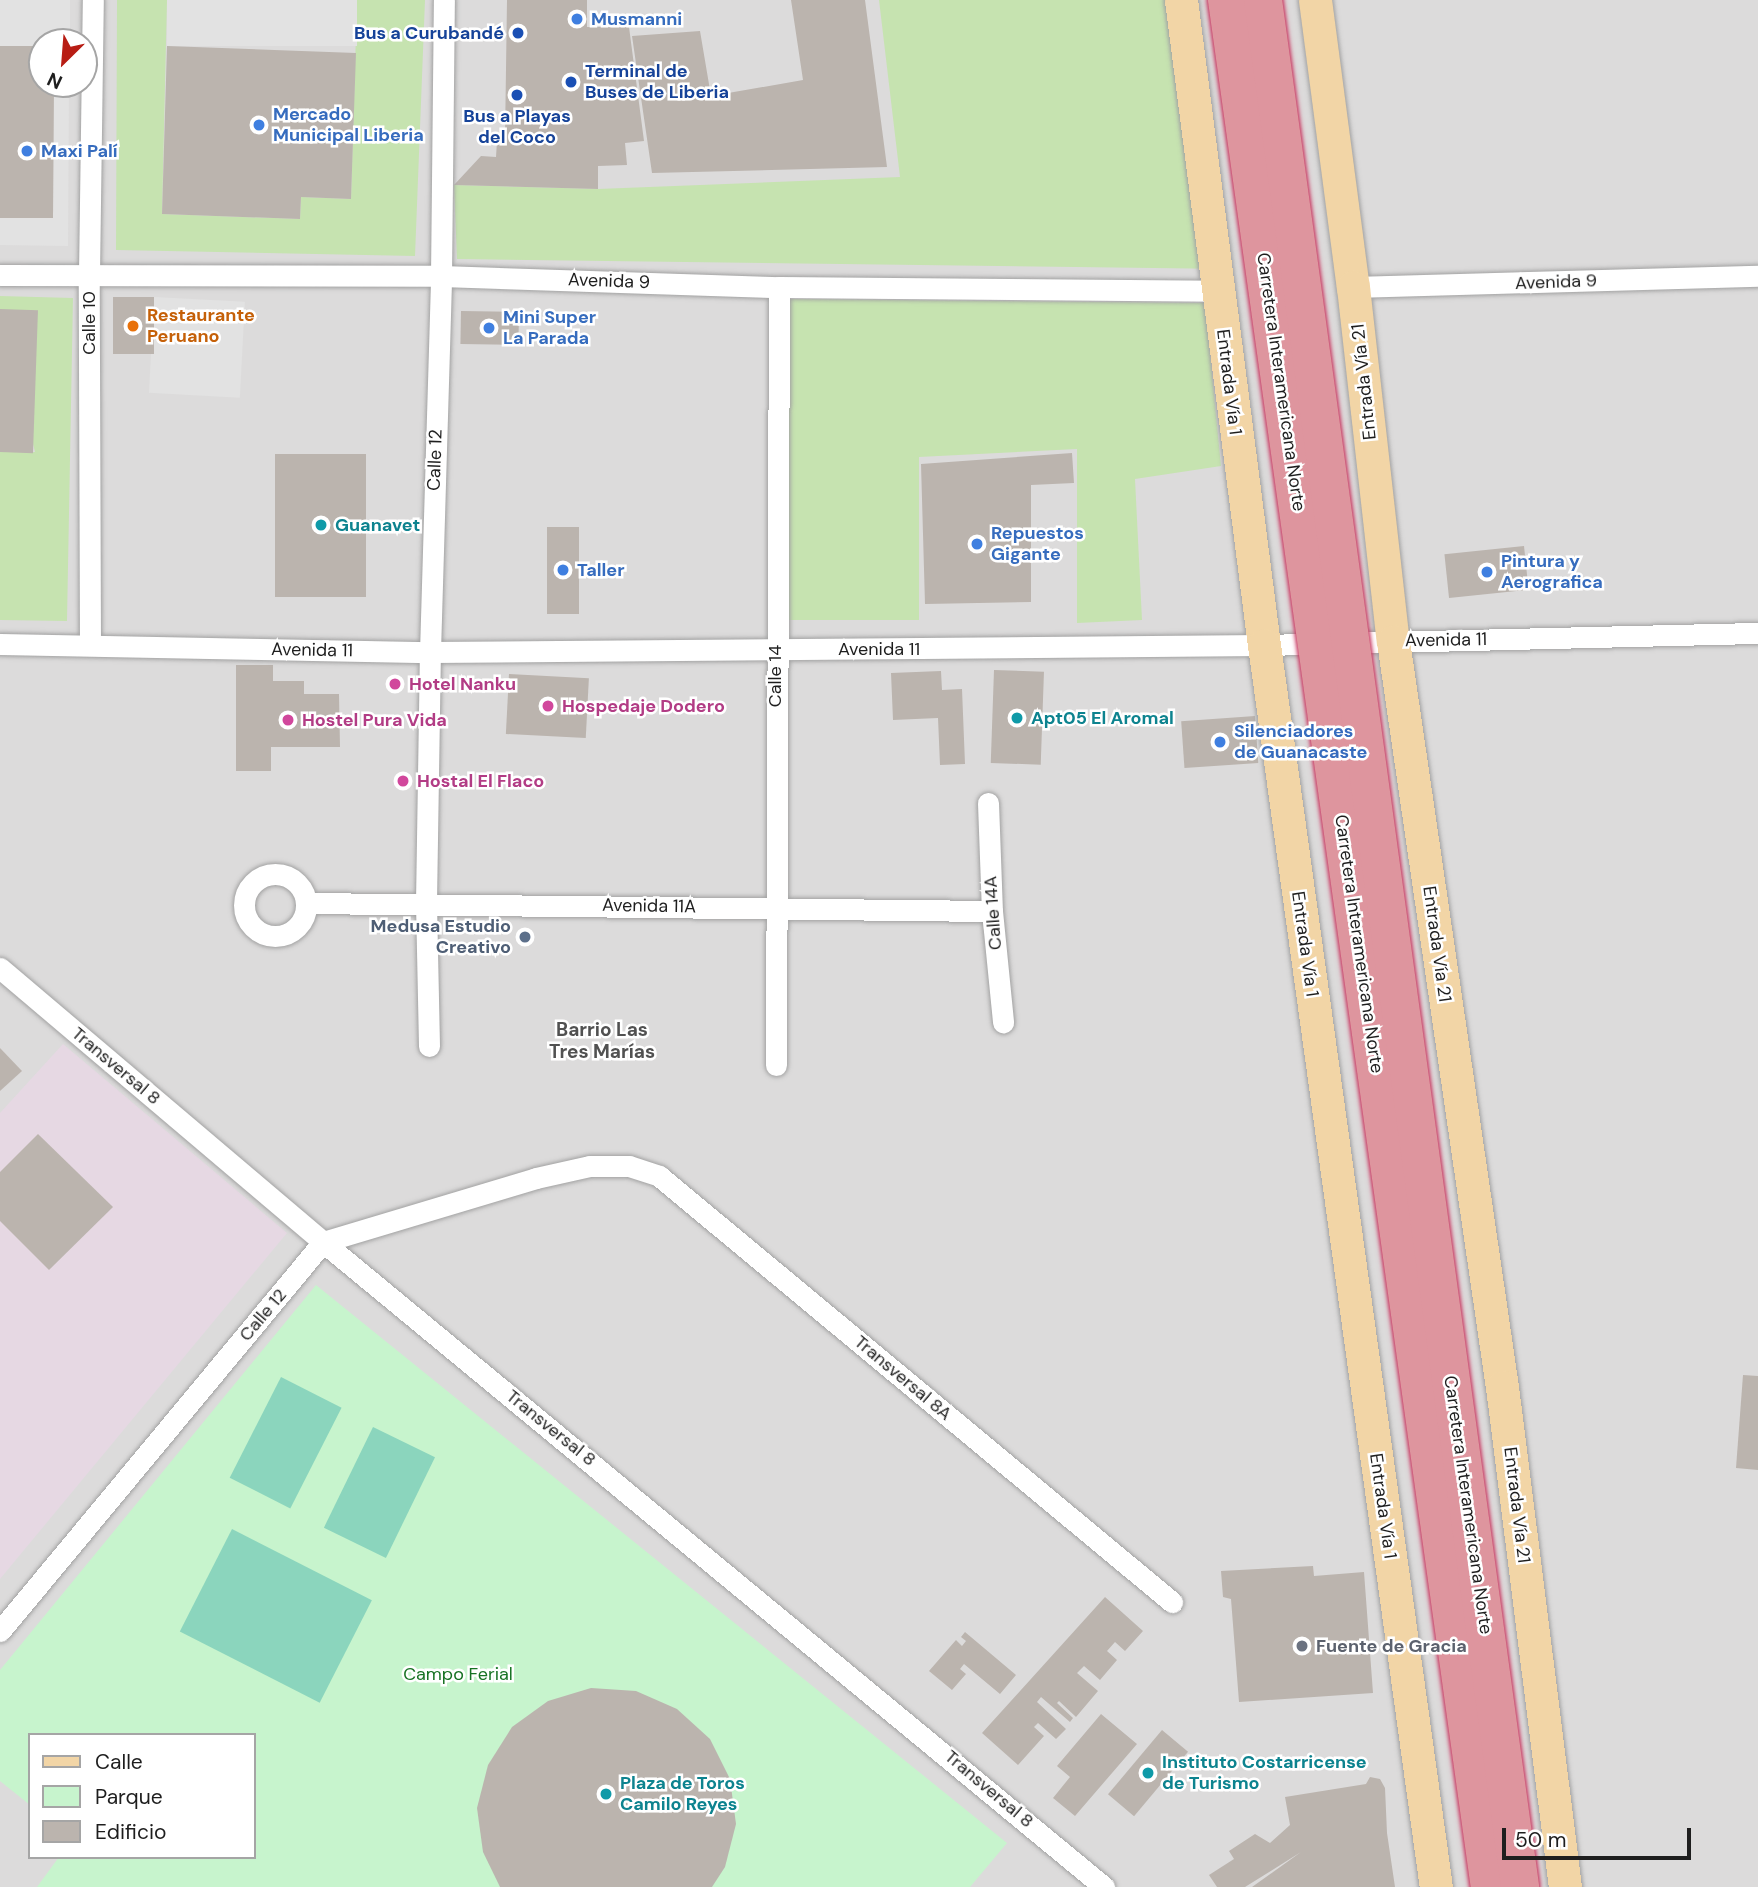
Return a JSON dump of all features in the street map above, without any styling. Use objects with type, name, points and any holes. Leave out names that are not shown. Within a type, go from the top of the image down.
[{"type":"highway","name":"Carretera Interamericana Norte","points":[[1227,0],[1490,1887]]},
{"type":"highway","name":"Carretera Interamericana Norte","points":[[1263,0],[1520,1887]]},
{"type":"main road","name":"Entrada Vía 1","points":[[1181,0],[1264,645],[1436,1887]]},
{"type":"main road","name":"Entrada Vía 21","points":[[1315,0],[1353,287],[1393,642],[1502,1387],[1565,1887]]},
{"type":"street","name":"Calle 10","points":[[90,645],[89,274],[93,0]]},
{"type":"street","name":"Calle 12","points":[[429,1046],[426,903],[441,276],[444,0]]},
{"type":"street","name":"Avenida 9","points":[[0,275],[441,276],[779,287],[1217,291]]},
{"type":"street","name":"Avenida 9","points":[[1353,287],[1758,276]]},
{"type":"street","name":"Calle 14","points":[[776,1065],[775,650],[779,287]]},
{"type":"street","name":"Avenida 11","points":[[0,644],[430,653],[1264,645],[1758,633]]},
{"type":"street","name":"Calle 14A","points":[[988,803],[992,911],[1003,1022]]},
{"type":"street","name":"Avenida 11A","points":[[307,903],[992,911]]},
{"type":"street","name":"Transversal 8","points":[[0,968],[323,1242],[1104,1887]]},
{"type":"street","name":"Transversal 8A","points":[[323,1242],[536,1178],[590,1166],[629,1166],[659,1176],[1172,1602]]},
{"type":"street","name":"Calle 12","points":[[0,1632],[323,1242]]},
{"type":"shaded area","points":[[0,0],[1758,0],[1758,1887],[0,1887]]},
{"type":"shaded area","points":[[0,0],[70,0],[70,28],[28,28],[28,46],[0,46]]},
{"type":"shaded area","points":[[167,0],[357,0],[357,46],[167,46]]},
{"type":"shaded area","points":[[54,98],[69,98],[68,246],[0,245],[0,218],[53,218]]},
{"type":"shaded area","points":[[154,297],[245,302],[240,398],[149,393]]},
{"type":"shaded area","points":[[63,1044],[287,1233],[0,1579],[0,1113]]},
{"type":"green space","points":[[117,0],[167,0],[162,214],[300,219],[301,197],[351,199],[357,0],[425,0],[415,256],[116,250]]},
{"type":"green space","points":[[879,0],[1189,0],[1232,269],[457,259],[454,185],[598,189],[900,177]]},
{"type":"green space","points":[[0,296],[73,298],[67,621],[0,620],[0,452],[35,452],[0,309]]},
{"type":"green space","points":[[789,299],[1205,303],[1221,466],[1135,479],[1142,620],[1077,623],[1077,449],[919,457],[919,620],[787,620]]},
{"type":"green space","name":"Campo Ferial","points":[[316,1285],[1007,1843],[970,1887],[37,1887],[58,1859],[256,1859],[256,1733],[28,1733],[28,1803],[0,1781],[0,1670]]},
{"type":"green space","points":[[281,1377],[342,1408],[290,1509],[230,1478]]},
{"type":"green space","points":[[373,1427],[435,1457],[386,1558],[324,1528]]},
{"type":"green space","points":[[232,1529],[372,1600],[320,1703],[180,1631]]},
{"type":"building","name":"Terminal de Buses de Liberia","points":[[507,0],[587,0],[587,27],[629,27],[644,141],[625,143],[627,165],[598,166],[598,189],[454,185],[481,156],[496,157],[497,141],[505,137]]},
{"type":"building","points":[[791,0],[865,0],[887,167],[652,173],[632,36],[700,31],[711,96],[803,80]]},
{"type":"building","name":"Maxi Palí","points":[[0,46],[28,46],[28,98],[54,98],[53,218],[0,218]]},
{"type":"building","name":"Mercado Municipal Liberia","points":[[167,46],[356,53],[351,199],[301,197],[300,219],[162,214]]},
{"type":"building","name":"Restaurante Peruano","points":[[113,297],[154,297],[154,354],[113,354]]},
{"type":"building","points":[[0,309],[38,310],[33,453],[0,452]]},
{"type":"building","name":"Mini Super La Parada","points":[[461,311],[519,312],[518,345],[460,344]]},
{"type":"building","name":"Repuestos Gigante","points":[[1072,453],[1074,483],[1031,485],[1031,602],[925,604],[921,464]]},
{"type":"building","name":"Guanavet","points":[[275,454],[366,454],[366,597],[275,597]]},
{"type":"building","name":"Taller","points":[[547,527],[579,527],[579,614],[547,614]]},
{"type":"building","name":"Pintura y Aerografica","points":[[1524,546],[1529,590],[1449,598],[1444,554]]},
{"type":"building","name":"Hostel Pura Vida","points":[[236,665],[273,665],[273,681],[304,681],[304,694],[339,694],[340,747],[271,747],[271,771],[236,771]]},
{"type":"building","name":"Apt05 El Aromal","points":[[994,670],[1044,672],[1041,765],[991,763]]},
{"type":"building","points":[[941,671],[942,690],[962,689],[965,764],[940,765],[938,718],[893,720],[891,673]]},
{"type":"building","name":"Hospedaje Dodero","points":[[509,674],[589,678],[586,738],[506,734]]},
{"type":"building","name":"Silenciadores de Guanacaste","points":[[1255,716],[1258,763],[1184,768],[1181,721]]},
{"type":"building","points":[[0,1048],[22,1071],[0,1091]]},
{"type":"building","points":[[38,1134],[113,1207],[49,1270],[0,1221],[0,1172]]},
{"type":"building","points":[[1743,1375],[1758,1376],[1758,1470],[1736,1468]]},
{"type":"building","name":"Fuente de Gracia","points":[[1313,1566],[1314,1576],[1364,1572],[1373,1693],[1239,1702],[1231,1599],[1223,1597],[1221,1571]]},
{"type":"building","points":[[1105,1597],[1143,1631],[1125,1651],[1115,1642],[1107,1651],[1117,1660],[1100,1680],[1084,1666],[1077,1673],[1098,1691],[1076,1717],[1059,1701],[1057,1703],[1073,1718],[1070,1722],[1041,1697],[1037,1702],[1066,1729],[1056,1739],[1038,1723],[1034,1727],[1044,1736],[1018,1765],[982,1733]]},
{"type":"building","points":[[965,1632],[1016,1675],[1000,1694],[964,1664],[960,1669],[966,1674],[952,1690],[929,1671],[956,1640],[962,1646],[966,1641],[961,1637]]},
{"type":"building","name":"Plaza de Toros Camilo Reyes","points":[[591,1688],[636,1691],[677,1709],[710,1739],[730,1779],[736,1824],[725,1867],[712,1887],[500,1887],[483,1852],[477,1808],[488,1765],[512,1727],[548,1701]]},
{"type":"building","points":[[1101,1714],[1137,1744],[1075,1816],[1053,1798],[1070,1777],[1057,1766]]},
{"type":"building","name":"Instituto Costarricense de Turismo","points":[[1162,1730],[1188,1752],[1134,1816],[1108,1794]]},
{"type":"building","points":[[1370,1777],[1380,1779],[1385,1788],[1387,1833],[1395,1887],[1252,1887],[1301,1852],[1245,1887],[1217,1887],[1209,1875],[1234,1859],[1229,1851],[1255,1834],[1270,1843],[1290,1825],[1285,1797],[1366,1784]]},
{"type":"place","name":"Musmanni","points":[[577,19]]},
{"type":"place","name":"Bus a Curubandé","points":[[518,33]]},
{"type":"place","name":"Terminal de Buses de Liberia","points":[[571,82]]},
{"type":"place","name":"Bus a Playas del Coco","points":[[517,95]]},
{"type":"place","name":"Mercado Municipal Liberia","points":[[259,125]]},
{"type":"place","name":"Maxi Palí","points":[[27,151]]},
{"type":"place","name":"Restaurante Peruano","points":[[133,326]]},
{"type":"place","name":"Mini Super La Parada","points":[[489,328]]},
{"type":"place","name":"Guanavet","points":[[321,525]]},
{"type":"place","name":"Repuestos Gigante","points":[[977,544]]},
{"type":"place","name":"Taller","points":[[563,570]]},
{"type":"place","name":"Pintura y Aerografica","points":[[1487,572]]},
{"type":"place","name":"Hotel Nanku","points":[[395,684]]},
{"type":"place","name":"Hospedaje Dodero","points":[[548,706]]},
{"type":"place","name":"Apt05 El Aromal","points":[[1017,718]]},
{"type":"place","name":"Hostel Pura Vida","points":[[288,720]]},
{"type":"place","name":"Silenciadores de Guanacaste","points":[[1220,742]]},
{"type":"place","name":"Hostal El Flaco","points":[[403,781]]},
{"type":"place","name":"Medusa Estudio Creativo","points":[[525,937]]},
{"type":"place","name":"Fuente de Gracia","points":[[1302,1646]]},
{"type":"place","name":"Instituto Costarricense de Turismo","points":[[1148,1773]]},
{"type":"place","name":"Plaza de Toros Camilo Reyes","points":[[606,1794]]},
{"type":"district","name":"Barrio Las Tres Marías","points":[[602,1041]]}]
